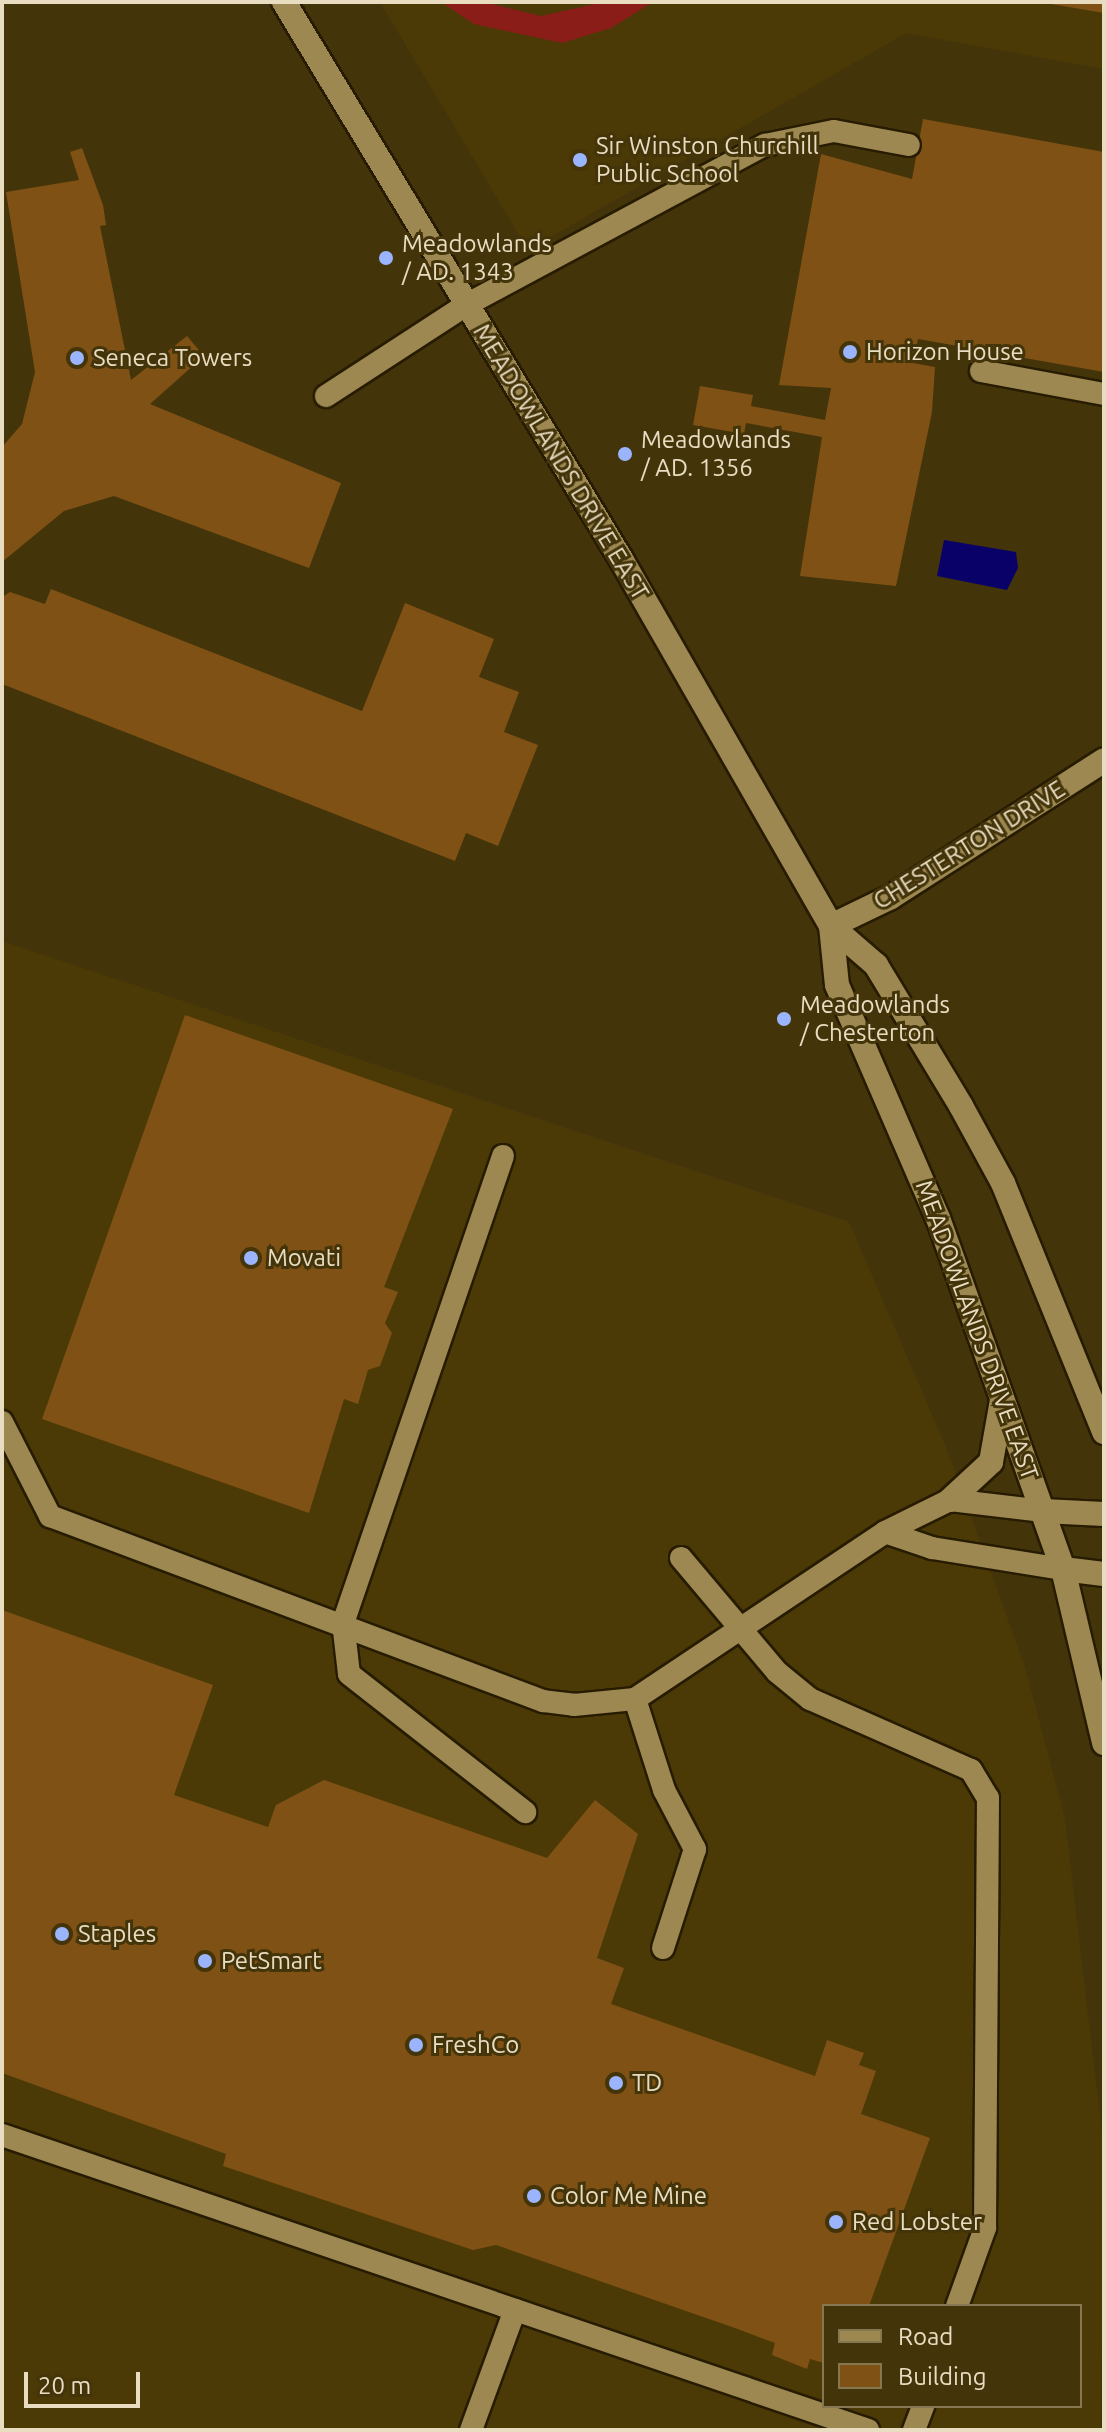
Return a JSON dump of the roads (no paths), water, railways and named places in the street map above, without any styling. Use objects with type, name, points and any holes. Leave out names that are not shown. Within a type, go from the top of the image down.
[{"type":"main road","name":"MEADOWLANDS DRIVE EAST","points":[[284,2],[831,926],[876,965],[1003,1183],[1104,1432]]},
{"type":"main road","name":"CHESTERTON DRIVE","points":[[831,926],[891,897],[1104,760]]},
{"type":"main road","name":"MEADOWLANDS DRIVE EAST","points":[[831,926],[837,985],[1003,1390],[1063,1569],[1104,1743]]},
{"type":"main road","points":[[950,1500],[991,1462],[1003,1390]]},
{"type":"main road","points":[[1043,1511],[1104,1514]]},
{"type":"main road","points":[[1063,1569],[1104,1574]]},
{"type":"lane","points":[[326,396],[466,305],[765,145],[834,131],[909,145]]},
{"type":"lane","points":[[981,371],[1104,394]]},
{"type":"lane","points":[[503,1156],[343,1622],[349,1674],[525,1812]]},
{"type":"lane","points":[[2,1422],[50,1516],[343,1622],[543,1701],[635,1699],[743,1630],[885,1532],[950,1500],[1043,1511]]},
{"type":"lane","points":[[885,1532],[932,1548],[1063,1569]]},
{"type":"lane","points":[[681,1558],[743,1630],[810,1699],[971,1770],[988,1798],[985,2228],[958,2304]]},
{"type":"lane","points":[[635,1699],[664,1790],[695,1849],[663,1948]]},
{"type":"lane","points":[[2,2135],[868,2430]]},
{"type":"lane","points":[[471,2430],[515,2310]]},
{"type":"lane","points":[[914,2430],[922,2408]]},
{"type":"place","name":"Sir Winston Churchill Public School","points":[[580,160]]},
{"type":"place","name":"Meadowlands / AD. 1343","points":[[386,258]]},
{"type":"place","name":"Horizon House","points":[[850,352]]},
{"type":"place","name":"Seneca Towers","points":[[77,358]]},
{"type":"place","name":"Meadowlands / AD. 1356","points":[[625,454]]},
{"type":"place","name":"Meadowlands / Chesterton","points":[[784,1019]]},
{"type":"place","name":"Movati","points":[[251,1258]]},
{"type":"place","name":"Staples","points":[[62,1934]]},
{"type":"place","name":"PetSmart","points":[[205,1961]]},
{"type":"place","name":"FreshCo","points":[[416,2045]]},
{"type":"place","name":"TD","points":[[616,2083]]},
{"type":"place","name":"Color Me Mine","points":[[534,2196]]},
{"type":"place","name":"Red Lobster","points":[[836,2222]]}]
